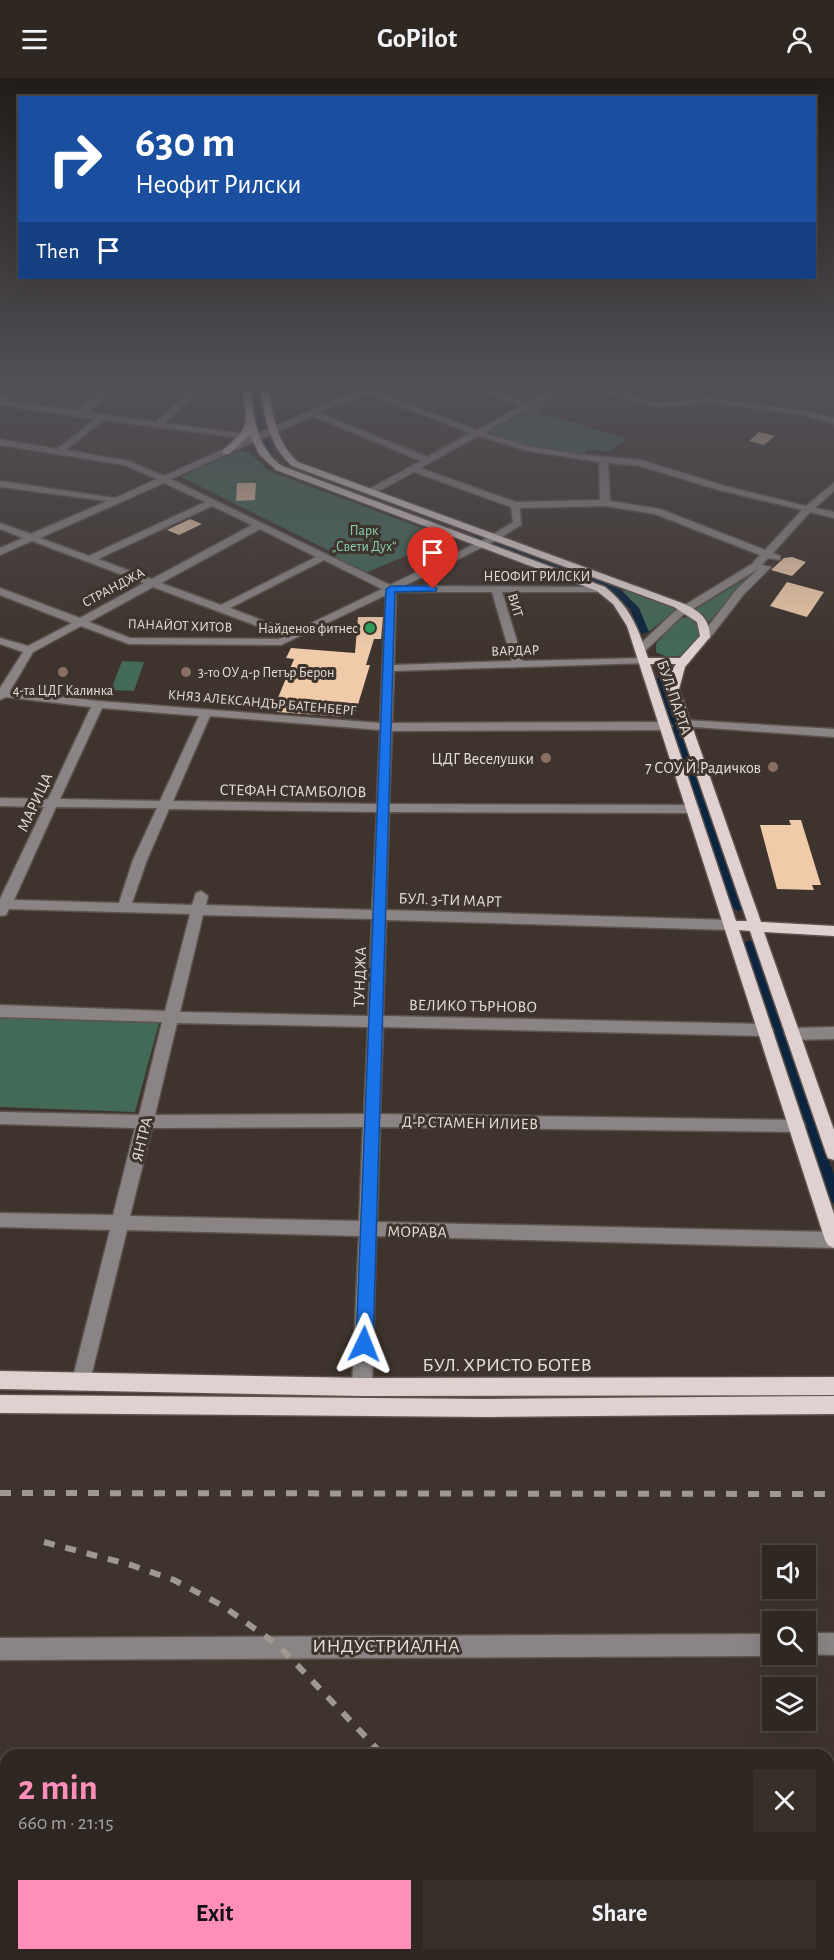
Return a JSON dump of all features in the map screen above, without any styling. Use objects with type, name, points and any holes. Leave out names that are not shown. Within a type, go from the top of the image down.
[{"type":"main road","name":"БУЛ. ПАРТА","points":[[293,475],[686,608],[702,621],[706,630],[705,637],[677,671],[673,683],[685,724],[793,1034],[829,1125],[834,1153]]},
{"type":"main road","name":"БУЛ. ПАРТА","points":[[327,475],[372,490],[601,589],[617,602],[625,613],[666,726],[834,1240]]},
{"type":"main road","points":[[642,656],[667,661],[685,661]]},
{"type":"main road","name":"БУЛ. 3-ТИ МАРТ","points":[[730,925],[834,931]]},
{"type":"main road","name":"БУЛ. ХРИСТО БОТЕВ","points":[[0,1380],[362,1387],[834,1386]]},
{"type":"main road","points":[[0,1404],[487,1408],[834,1405]]},
{"type":"street","name":"НЕОФИТ РИЛСКИ","points":[[154,475],[391,589],[601,589]]},
{"type":"street","points":[[0,552],[174,475]]},
{"type":"street","points":[[372,490],[400,475]]},
{"type":"street","points":[[431,475],[515,506],[605,503],[674,516],[771,557]]},
{"type":"street","points":[[604,475],[605,503]]},
{"type":"street","points":[[680,475],[730,490],[834,515]]},
{"type":"street","points":[[0,484],[108,498],[114,501]]},
{"type":"street","points":[[705,637],[740,592],[834,486]]},
{"type":"street","points":[[814,509],[834,497]]},
{"type":"street","points":[[90,559],[213,502]]},
{"type":"street","name":"ПАНАЙОТ ХИТОВ","points":[[0,591],[133,641],[277,642],[294,636],[488,541],[518,523],[515,506]]},
{"type":"street","name":"СТРАНДЖА","points":[[1,694],[29,650],[260,525]]},
{"type":"street","points":[[0,526],[294,636]]},
{"type":"street","points":[[221,609],[325,556]]},
{"type":"street","points":[[642,656],[665,624],[686,608],[771,557]]},
{"type":"street","name":"ТУНДЖА","points":[[362,1387],[391,589]]},
{"type":"street","name":"ВИТ","points":[[496,589],[518,664]]},
{"type":"street","points":[[0,641],[29,650]]},
{"type":"street","name":"ВАРДАР","points":[[388,668],[518,664],[642,656]]},
{"type":"street","name":"КНЯЗ АЛЕКСАНДЪР БАТЕНБЕРГ","points":[[1,694],[385,727],[666,726]]},
{"type":"street","name":"МАРИЦА","points":[[2,908],[98,704]]},
{"type":"street","points":[[124,908],[140,860],[206,712]]},
{"type":"street","points":[[685,724],[834,733]]},
{"type":"street","name":"СТЕФАН СТАМБОЛОВ","points":[[0,802],[383,808],[693,808]]},
{"type":"street","name":"БУЛ. 3-ТИ МАРТ","points":[[2,908],[124,908],[199,903],[379,915],[730,925]]},
{"type":"street","name":"ЯНТРА","points":[[81,1381],[199,903]]},
{"type":"street","name":"ВЕЛИКО ТЪРНОВО","points":[[0,1011],[765,1030]]},
{"type":"street","points":[[793,1034],[834,1033]]},
{"type":"street","name":"Д-Р СТАМЕН ИЛИЕВ","points":[[0,1118],[145,1122],[372,1120],[796,1126]]},
{"type":"street","name":"МОРАВА","points":[[0,1220],[834,1240]]},
{"type":"street","points":[[816,1644],[834,1644]]},
{"type":"street","name":"ИНДУСТРИАЛНА","points":[[0,1649],[762,1645]]},
{"type":"green space","name":"Парк „Свети Дух“","points":[[186,475],[279,475],[449,538],[365,573],[335,557],[334,553],[181,477]]},
{"type":"green space","points":[[747,578],[709,622],[694,610]]},
{"type":"green space","points":[[625,590],[679,608],[647,633],[636,605],[623,592]]},
{"type":"green space","points":[[688,617],[697,622],[699,636],[685,655],[667,657],[656,652],[656,644],[678,619]]},
{"type":"green space","points":[[122,661],[144,662],[134,691],[111,690]]},
{"type":"green space","points":[[0,1017],[159,1023],[135,1112],[0,1107]]},
{"type":"building","points":[[237,483],[256,483],[255,500],[236,501]]},
{"type":"building","points":[[190,519],[202,524],[179,535],[167,530]]},
{"type":"building","points":[[792,557],[806,562],[792,576],[771,570],[784,558]]},
{"type":"building","points":[[787,582],[824,592],[807,617],[770,606]]},
{"type":"building","points":[[358,617],[383,617],[381,639],[374,639],[366,665],[370,665],[356,711],[348,710],[346,717],[277,712],[279,706],[275,705],[294,659],[286,658],[291,648],[355,653]]},
{"type":"building","points":[[789,820],[801,820],[821,885],[812,885],[814,890],[777,889],[760,825],[791,825]]},
{"type":"waterway","points":[[473,538],[617,591],[634,608],[644,632]]},
{"type":"waterway","points":[[660,680],[738,907]]},
{"type":"waterway","points":[[749,944],[834,1197]]},
{"type":"railway","points":[[0,1493],[834,1494]]},
{"type":"railway","points":[[44,1542],[131,1565],[174,1580],[223,1606],[279,1646],[377,1749]]},
{"type":"place","name":"Найденов фитнес","points":[[370,628]]},
{"type":"place","name":"4-та ЦДГ Калинка","points":[[63,672]]},
{"type":"place","name":"3-то ОУ д-р Петър Берон","points":[[186,672]]},
{"type":"place","name":"ЦДГ Веселушки","points":[[546,758]]},
{"type":"place","name":"7 СОУ Й.Радичков","points":[[773,767]]},
{"type":"route","points":[[364,1344],[391,589],[433,589]]}]
